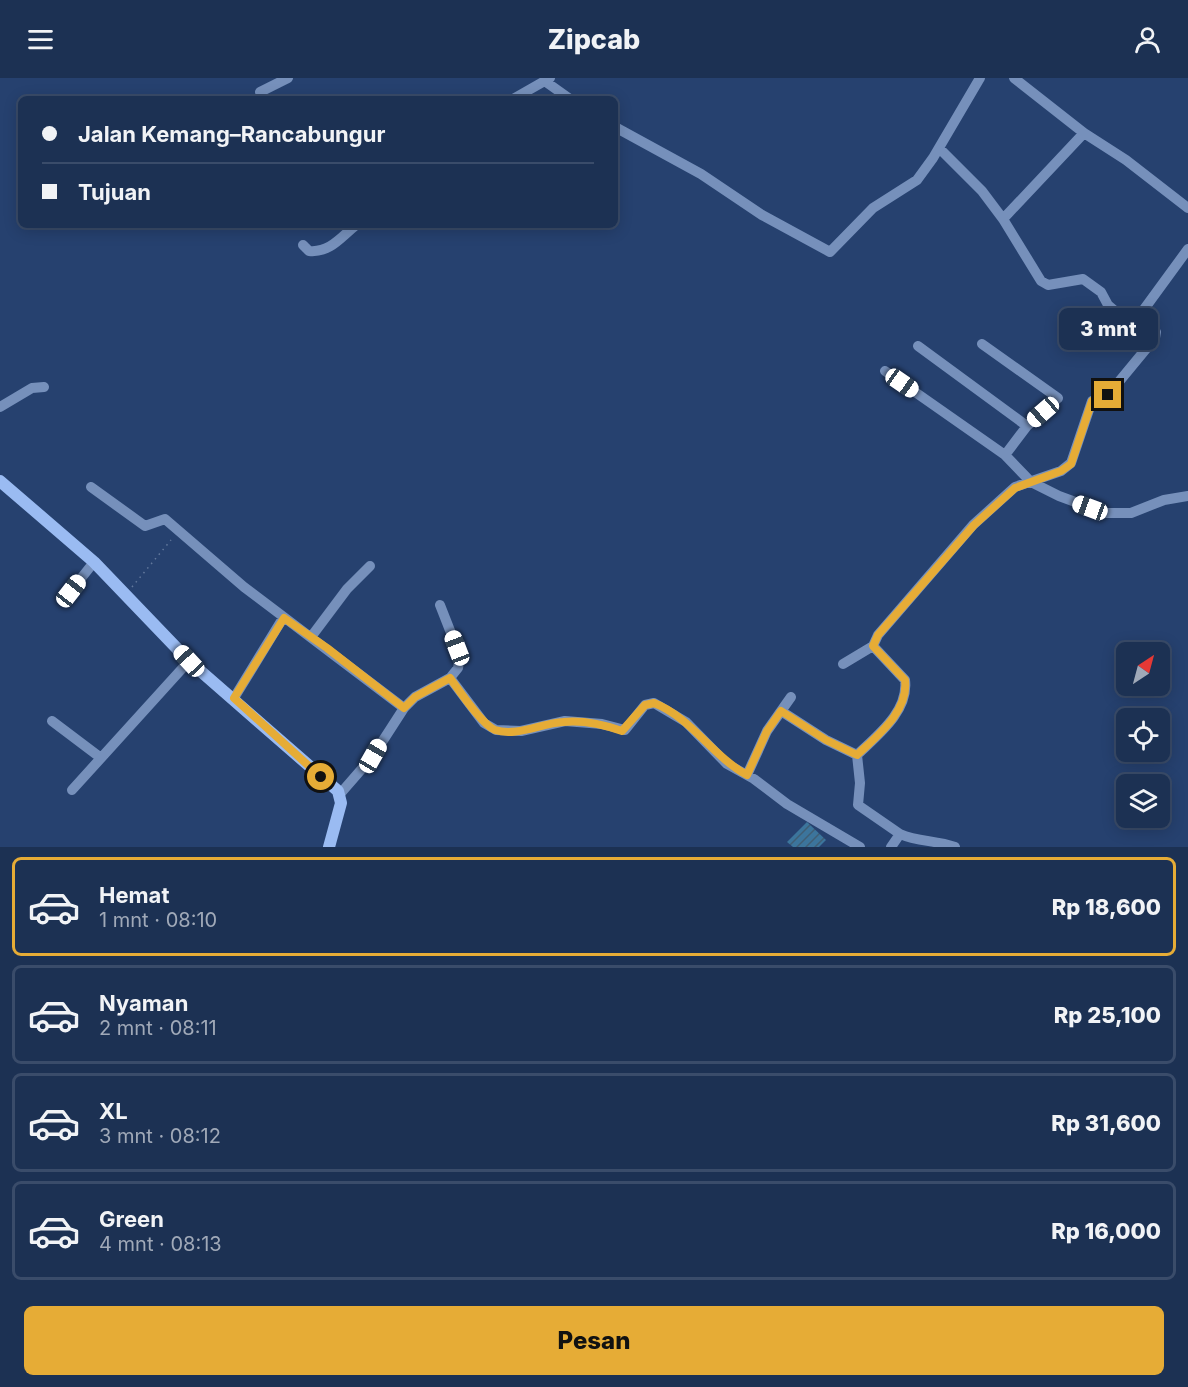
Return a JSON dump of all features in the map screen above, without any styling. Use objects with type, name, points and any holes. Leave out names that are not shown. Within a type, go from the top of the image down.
[{"type":"street","points":[[260,92],[288,78]]},
{"type":"street","points":[[618,129],[701,174],[762,215],[830,252],[873,208],[917,180],[939,148],[980,78]]},
{"type":"street","points":[[1014,78],[1084,133],[1126,160],[1188,208]]},
{"type":"street","points":[[519,96],[548,80],[567,96]]},
{"type":"street","points":[[1003,219],[1084,133]]},
{"type":"street","points":[[939,148],[982,191],[1044,283],[1048,285],[1083,279],[1101,292],[1107,305],[1128,322]]},
{"type":"street","points":[[303,245],[309,251],[326,249],[342,239],[353,228]]},
{"type":"street","points":[[843,664],[873,646],[886,623],[974,525],[1015,488],[1061,471],[1071,464],[1092,401],[1108,395],[1155,338],[1156,333],[1142,320],[1142,312],[1188,249]]},
{"type":"street","points":[[981,344],[1058,398],[1028,426],[1005,455]]},
{"type":"street","points":[[918,346],[1028,426]]},
{"type":"street","points":[[885,371],[1005,455],[1031,482],[1059,496],[1105,513],[1131,513],[1164,500],[1188,496]]},
{"type":"street","points":[[0,407],[32,388],[44,387]]},
{"type":"street","points":[[0,481],[94,561],[189,661],[234,698],[340,794],[341,803],[329,847]]},
{"type":"street","points":[[91,487],[145,526],[149,527],[161,519],[179,531],[284,618],[404,708]]},
{"type":"street","points":[[71,591],[94,561]]},
{"type":"street","points":[[312,637],[346,589],[370,566]]},
{"type":"street","points":[[340,794],[373,756],[404,708],[415,697],[450,678],[458,668],[460,656],[440,605]]},
{"type":"street","points":[[234,698],[284,618]]},
{"type":"street","points":[[873,646],[900,671],[905,680],[905,701],[879,734],[857,755],[858,805],[900,834],[914,840],[941,842],[955,847]]},
{"type":"street","points":[[72,790],[189,661]]},
{"type":"street","points":[[450,678],[484,723],[496,730],[521,730],[565,721],[602,724],[622,731],[645,705],[654,703],[681,718],[723,761],[787,804],[860,847]]},
{"type":"street","points":[[747,775],[767,731],[791,697]]},
{"type":"street","points":[[781,711],[826,740],[857,755]]},
{"type":"street","points":[[52,721],[101,758]]},
{"type":"street","points":[[891,847],[900,834]]},
{"type":"path","points":[[126,594],[179,531]]},
{"type":"building","points":[[807,822],[826,840],[819,847],[793,847],[787,842]]},
{"type":"route","points":[[321,777],[234,698],[284,618],[341,658],[404,708],[428,688],[450,678],[482,717],[484,723],[496,730],[527,730],[544,724],[565,721],[602,724],[622,731],[647,703],[654,703],[681,718],[723,761],[747,775],[767,731],[781,711],[850,754],[857,755],[879,734],[905,701],[905,680],[900,671],[873,646],[886,623],[974,525],[1002,499],[1015,488],[1061,471],[1071,464],[1077,452],[1092,401],[1108,395]]}]
